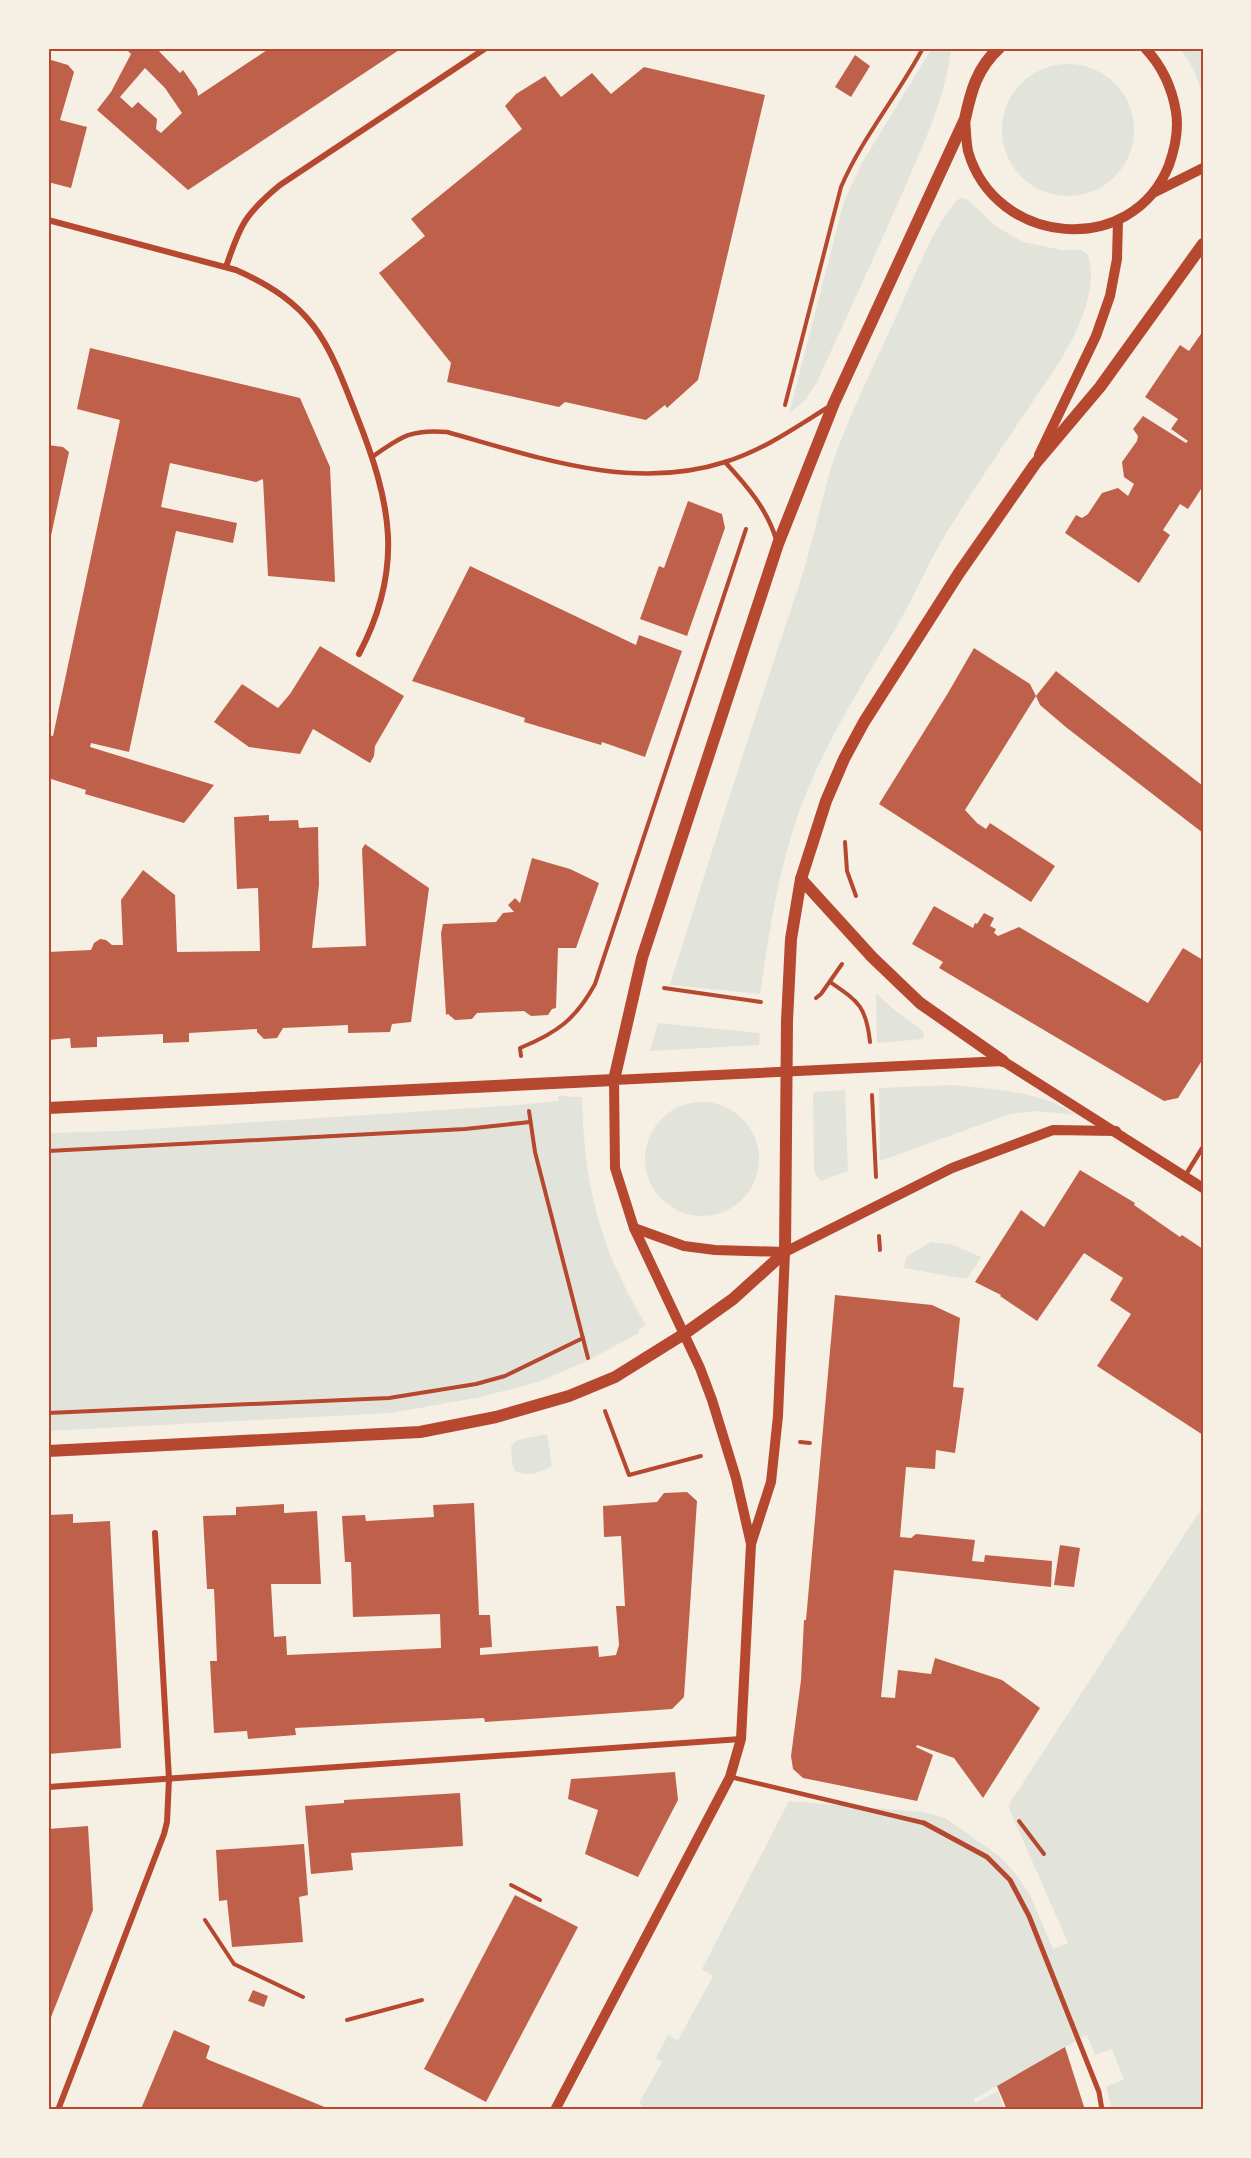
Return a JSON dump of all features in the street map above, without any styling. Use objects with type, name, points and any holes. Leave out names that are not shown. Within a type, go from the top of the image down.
[{"type":"main road","points":[[48,1108],[614,1080],[642,958],[778,544],[834,403],[965,119],[973,84],[994,50]]},
{"type":"main road","points":[[48,1451],[420,1432],[496,1417],[569,1396],[615,1377],[684,1334],[733,1299],[785,1252],[786,1070],[791,939],[801,879],[826,801],[844,759],[864,722],[959,573],[1035,464],[1100,387],[1203,244]]},
{"type":"main road","points":[[801,879],[872,957],[920,1003],[1003,1061]]},
{"type":"street","points":[[226,267],[238,230],[262,200],[280,185],[486,48]]},
{"type":"street","points":[[1144,48],[1163,71],[1174,96],[1178,123],[1174,150],[1164,176],[1152,194]]},
{"type":"street","points":[[965,119],[968,150],[981,179],[1000,203],[1026,221],[1057,230],[1088,229],[1118,220],[1152,194],[1203,168]]},
{"type":"street","points":[[48,219],[226,267],[263,282],[290,301],[312,322],[327,345],[341,374],[372,457],[385,502],[388,561],[386,585],[379,609],[359,654]]},
{"type":"street","points":[[1035,464],[1096,336],[1110,296],[1117,259],[1118,220]]},
{"type":"street","points":[[751,1544],[726,1440],[704,1378],[634,1228],[615,1168],[614,1080],[1003,1061],[1117,1131],[1203,1188]]},
{"type":"street","points":[[634,1228],[684,1246],[715,1250],[785,1252],[952,1168],[1053,1130],[1117,1131]]},
{"type":"street","points":[[555,2110],[730,1777],[741,1739],[751,1544],[771,1482],[778,1416],[785,1252]]},
{"type":"street","points":[[58,2110],[167,1822],[169,1779],[155,1533]]},
{"type":"street","points":[[48,1787],[741,1739]]},
{"type":"street","points":[[924,1823],[987,1857],[1010,1880],[1029,1916],[1099,2092],[1102,2110]]},
{"type":"lane","points":[[372,457],[404,436],[433,431],[447,432],[577,468],[607,472],[672,473],[725,462],[775,441],[834,403]]},
{"type":"lane","points":[[725,462],[756,498],[771,522],[778,544]]},
{"type":"lane","points":[[1185,1176],[1203,1147]]},
{"type":"lane","points":[[730,1777],[924,1823]]},
{"type":"path","points":[[785,408],[841,187],[849,169],[907,78],[923,48]]},
{"type":"path","points":[[520,1053],[520,1048],[553,1033],[567,1023],[579,1010],[595,984],[747,526]]},
{"type":"path","points":[[845,838],[847,871],[857,900]]},
{"type":"path","points":[[812,1000],[821,994],[844,960]]},
{"type":"path","points":[[830,982],[860,1005],[866,1016],[870,1045]]},
{"type":"path","points":[[665,988],[759,1002]]},
{"type":"path","points":[[872,1088],[875,1163]]},
{"type":"path","points":[[48,1150],[465,1129],[530,1122],[540,1175],[588,1359]]},
{"type":"path","points":[[48,1413],[389,1398],[476,1384],[505,1376],[583,1338]]},
{"type":"path","points":[[608,1422],[629,1474],[703,1456]]},
{"type":"path","points":[[1019,1821],[1044,1854]]},
{"type":"path","points":[[511,1885],[540,1900]]},
{"type":"path","points":[[205,1920],[234,1964],[303,1997]]},
{"type":"path","points":[[347,2020],[422,2001]]},
{"type":"shaded area","points":[[932,48],[951,48],[944,84],[927,136],[816,384],[805,400],[789,414],[844,201],[862,163]]},
{"type":"shaded area","points":[[1180,48],[1203,48],[1203,95],[1194,70]]},
{"type":"shaded area","points":[[1068,64],[1093,69],[1114,84],[1129,105],[1134,130],[1129,155],[1114,176],[1093,191],[1068,196],[1043,191],[1022,176],[1007,155],[1002,130],[1007,105],[1022,84],[1043,69]]},
{"type":"shaded area","points":[[960,198],[967,199],[997,227],[1023,242],[1062,250],[1081,250],[1088,255],[1091,282],[1085,310],[1060,361],[940,543],[905,613],[844,716],[820,763],[799,812],[785,857],[760,994],[670,985],[802,576],[838,448],[926,250],[943,219]]},
{"type":"shaded area","points":[[876,993],[921,1029],[924,1033],[923,1039],[877,1043]]},
{"type":"shaded area","points":[[658,1023],[760,1033],[759,1045],[650,1051]]},
{"type":"shaded area","points":[[952,1085],[1033,1096],[1063,1107],[1075,1115],[1037,1111],[1010,1114],[880,1161],[879,1088]]},
{"type":"shaded area","points":[[845,1090],[848,1171],[821,1181],[814,1172],[813,1092]]},
{"type":"shaded area","points":[[558,1096],[582,1097],[583,1129],[591,1188],[606,1243],[630,1297],[646,1325],[638,1330],[639,1333],[583,1363],[538,1382],[481,1397],[391,1413],[48,1431],[48,1133],[119,1131],[516,1105],[559,1101]]},
{"type":"shaded area","points":[[702,1102],[724,1106],[734,1111],[750,1127],[755,1137],[759,1159],[755,1181],[750,1191],[734,1207],[724,1212],[702,1216],[680,1212],[670,1207],[654,1191],[649,1181],[645,1159],[649,1137],[654,1127],[670,1111],[680,1106]]},
{"type":"shaded area","points":[[931,1242],[953,1245],[981,1257],[967,1279],[904,1268],[906,1257]]},
{"type":"shaded area","points":[[547,1434],[552,1465],[535,1473],[525,1474],[515,1471],[512,1464],[511,1446],[517,1440]]},
{"type":"shaded area","points":[[1203,1506],[1203,2110],[1112,2110],[1106,2087],[1124,2079],[1112,2049],[1095,2055],[1087,2035],[974,2099],[975,2103],[998,2091],[1004,2110],[646,2110],[639,2103],[662,2062],[656,2058],[668,2035],[678,2040],[713,1976],[702,1969],[789,1801],[923,1812],[945,1818],[998,1855],[1015,1873],[1030,1895],[1053,1949],[1068,1943],[1008,1806]]},
{"type":"building","points":[[125,48],[156,48],[180,73],[183,70],[197,90],[198,96],[270,48],[275,50],[278,48],[402,48],[188,190],[97,110],[111,92],[131,54]],"holes":[[[145,68],[165,88],[182,113],[161,133],[156,129],[157,119],[138,102],[132,108],[120,97]]]},
{"type":"building","points":[[855,55],[870,66],[851,97],[835,87]]},
{"type":"building","points":[[48,59],[68,65],[74,72],[60,120],[87,127],[71,188],[48,182]]},
{"type":"building","points":[[644,67],[765,95],[698,380],[667,408],[665,405],[646,420],[565,402],[559,407],[447,382],[451,363],[379,273],[425,236],[411,219],[522,129],[505,106],[516,94],[545,76],[561,97],[592,73],[611,94]]},
{"type":"building","points":[[1203,331],[1203,486],[1188,509],[1180,504],[1163,530],[1170,535],[1139,583],[1065,533],[1076,515],[1082,518],[1088,514],[1102,493],[1118,488],[1128,496],[1134,484],[1124,477],[1122,462],[1137,441],[1138,436],[1133,429],[1143,416],[1186,443],[1188,441],[1171,429],[1178,419],[1145,397],[1180,345],[1189,351]]},
{"type":"building","points":[[90,348],[300,398],[330,467],[335,582],[268,576],[263,479],[256,482],[170,463],[161,507],[237,523],[233,543],[176,531],[129,752],[91,743],[90,747],[214,785],[184,823],[85,794],[86,790],[48,778],[48,735],[53,736],[120,420],[77,409]]},
{"type":"building","points":[[48,445],[63,447],[69,452],[49,545]]},
{"type":"building","points":[[688,501],[722,514],[725,528],[687,636],[640,619],[659,566],[664,568]]},
{"type":"building","points":[[470,566],[636,645],[639,635],[682,651],[645,757],[602,742],[601,745],[524,722],[525,718],[412,681]]},
{"type":"building","points":[[320,646],[404,696],[375,746],[374,756],[370,763],[313,729],[300,754],[249,747],[214,722],[242,684],[278,708],[290,694]]},
{"type":"building","points":[[974,648],[1030,684],[1036,696],[965,810],[986,829],[990,823],[1055,866],[1031,902],[879,804]]},
{"type":"building","points":[[1056,671],[1203,786],[1203,833],[1040,705],[1036,696]]},
{"type":"building","points":[[269,815],[269,821],[298,820],[299,828],[318,827],[319,885],[312,948],[366,946],[362,849],[365,844],[429,888],[411,1022],[392,1024],[390,1032],[348,1033],[348,1025],[283,1028],[277,1038],[264,1039],[257,1029],[189,1033],[189,1042],[163,1043],[163,1034],[97,1037],[97,1047],[71,1048],[70,1038],[48,1040],[48,952],[91,950],[94,943],[100,939],[112,945],[123,945],[121,900],[143,870],[175,895],[177,952],[260,951],[258,888],[237,889],[234,817]]},
{"type":"building","points":[[532,858],[570,869],[599,883],[576,948],[558,948],[556,1008],[552,1009],[548,1015],[531,1016],[524,1011],[477,1013],[472,1019],[455,1020],[448,1014],[446,1015],[441,933],[443,924],[496,922],[503,913],[514,912],[508,905],[515,898],[520,903]]},
{"type":"building","points":[[934,906],[973,928],[984,913],[994,918],[990,926],[996,929],[994,933],[998,936],[1019,927],[1148,1003],[1183,948],[1203,960],[1203,1059],[1178,1098],[1164,1101],[939,968],[943,962],[912,944]]},
{"type":"building","points":[[1080,1170],[1135,1203],[1134,1205],[1180,1237],[1182,1235],[1203,1249],[1203,1435],[1097,1366],[1131,1314],[1110,1300],[1123,1278],[1084,1253],[1037,1321],[1001,1295],[975,1282],[1021,1210],[1044,1227]]},
{"type":"building","points":[[835,1295],[932,1305],[960,1318],[953,1387],[964,1388],[955,1453],[936,1450],[935,1469],[906,1467],[900,1537],[911,1538],[916,1534],[975,1540],[972,1561],[984,1562],[985,1555],[1052,1561],[1051,1587],[894,1570],[881,1697],[895,1698],[898,1670],[931,1674],[935,1658],[1002,1680],[1040,1708],[983,1798],[954,1758],[917,1745],[916,1747],[933,1755],[917,1801],[803,1778],[793,1769],[791,1756],[801,1680],[804,1620],[806,1620]]},
{"type":"building","points":[[687,1492],[697,1501],[684,1697],[672,1709],[485,1722],[484,1718],[295,1728],[296,1735],[248,1739],[247,1731],[214,1733],[210,1661],[217,1661],[214,1589],[207,1589],[203,1516],[236,1515],[236,1507],[284,1504],[284,1513],[317,1511],[321,1584],[271,1584],[274,1637],[286,1636],[287,1655],[441,1648],[440,1614],[353,1617],[351,1562],[345,1562],[342,1516],[365,1515],[366,1521],[434,1517],[433,1505],[474,1503],[479,1615],[490,1615],[492,1647],[480,1648],[480,1655],[598,1646],[599,1657],[616,1655],[619,1645],[616,1606],[625,1606],[621,1536],[604,1537],[603,1506],[657,1502],[664,1493]]},
{"type":"building","points":[[73,1514],[73,1523],[110,1521],[121,1748],[48,1754],[48,1515]]},
{"type":"building","points":[[1060,1545],[1080,1548],[1074,1587],[1054,1585]]},
{"type":"building","points":[[675,1772],[678,1800],[638,1877],[585,1854],[598,1810],[568,1799],[571,1779]]},
{"type":"building","points":[[460,1793],[463,1846],[351,1853],[353,1870],[311,1874],[305,1806],[344,1803],[344,1800]]},
{"type":"building","points":[[88,1826],[93,1910],[48,2025],[48,1829]]},
{"type":"building","points":[[304,1844],[308,1895],[299,1897],[303,1942],[232,1947],[227,1900],[219,1901],[216,1850]]},
{"type":"building","points":[[515,1895],[578,1927],[486,2102],[424,2069]]},
{"type":"building","points":[[253,1990],[268,1996],[264,2007],[248,2001]]},
{"type":"building","points":[[174,2030],[210,2046],[206,2058],[209,2060],[332,2110],[141,2109]]},
{"type":"building","points":[[1065,2047],[1085,2110],[1007,2110],[997,2086]]}]
